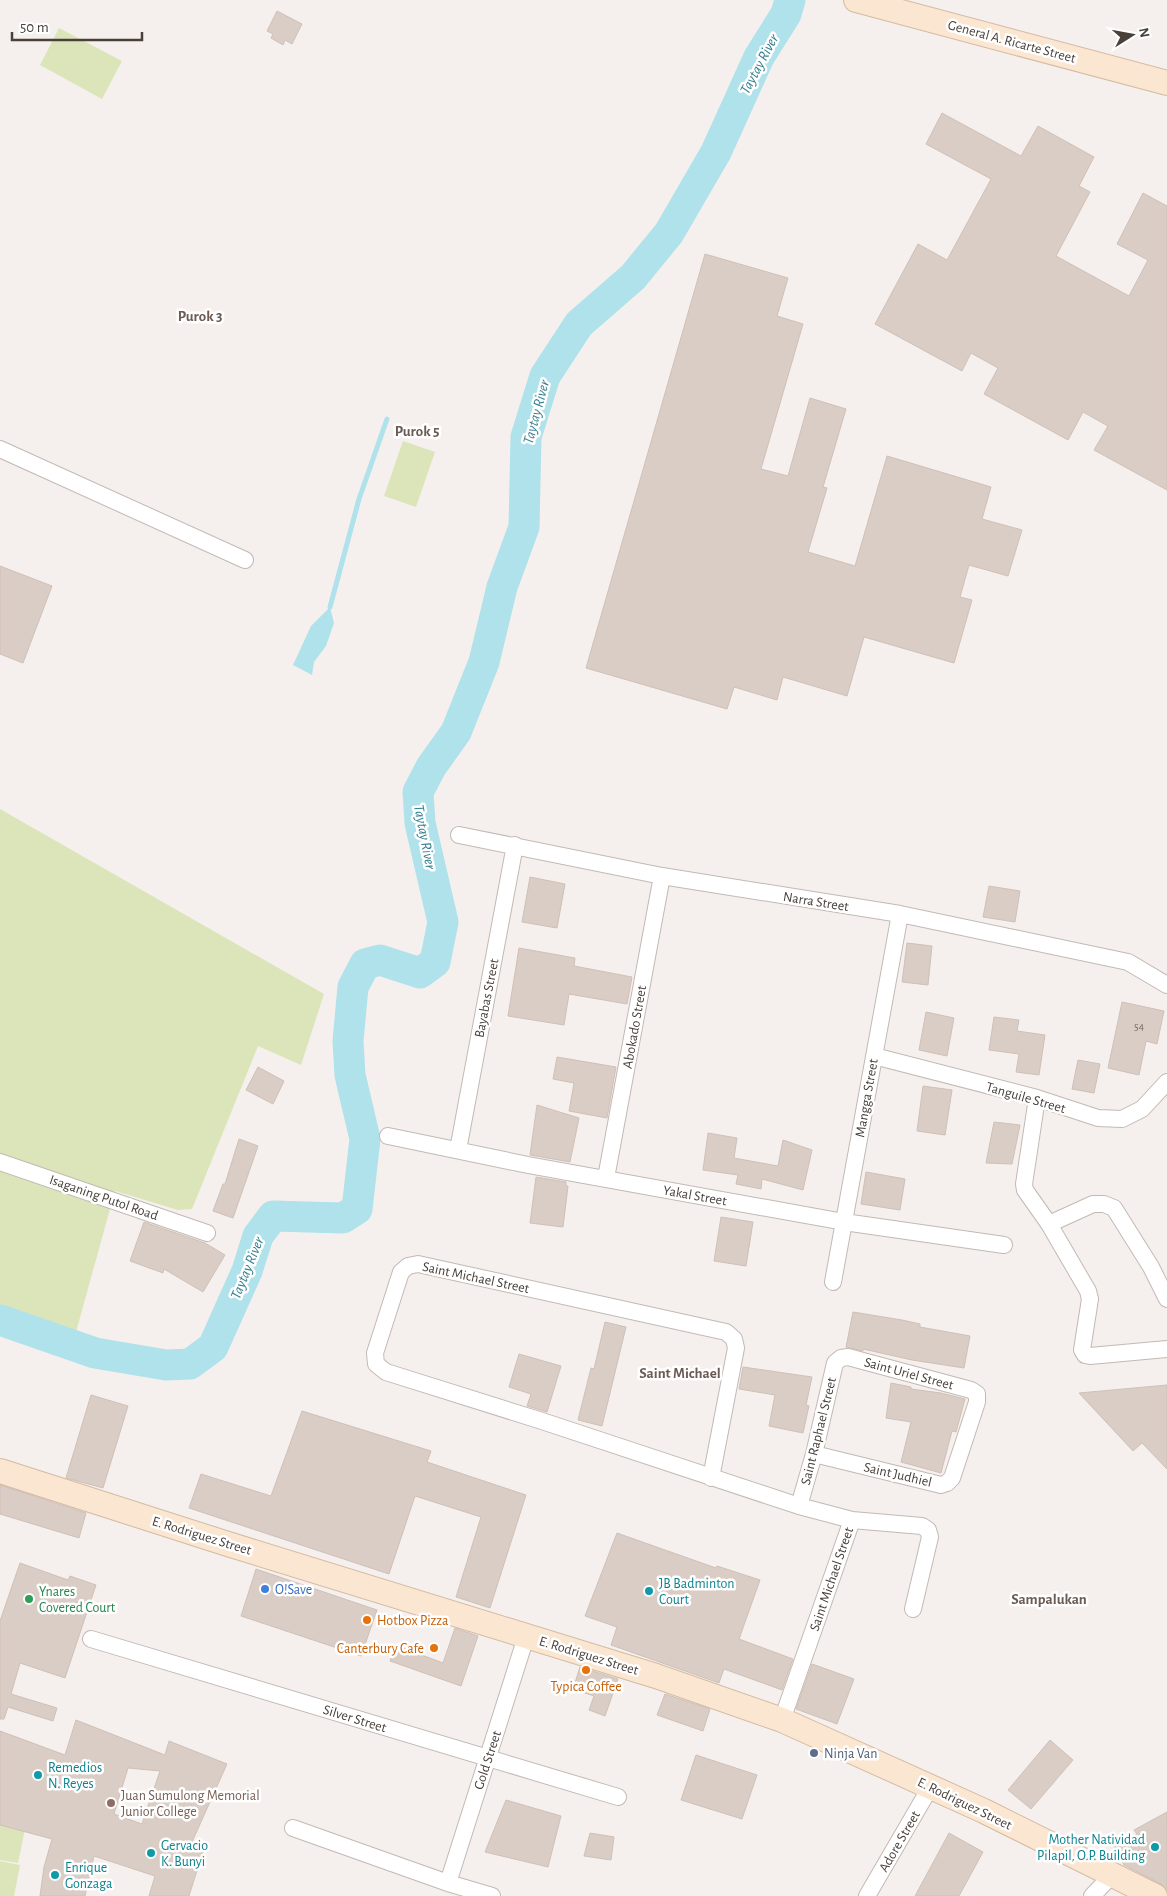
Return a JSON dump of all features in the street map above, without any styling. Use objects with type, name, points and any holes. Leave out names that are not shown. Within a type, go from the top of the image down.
[{"type":"street","name":"General A. Ricarte Street","points":[[856,0],[1167,83]]},
{"type":"street","points":[[0,450],[245,560]]},
{"type":"street","name":"Narra Street","points":[[459,835],[662,876],[900,914],[1128,962],[1167,986]]},
{"type":"street","name":"Bayabas Street","points":[[458,1150],[515,845]]},
{"type":"street","name":"Abokado Street","points":[[606,1178],[662,876]]},
{"type":"street","name":"Mangga Street","points":[[833,1282],[900,914]]},
{"type":"street","name":"Tanguile Street","points":[[874,1056],[1037,1098],[1098,1118],[1122,1119],[1142,1109],[1167,1082]]},
{"type":"street","points":[[1037,1098],[1024,1184],[1025,1190],[1049,1224],[1088,1291],[1090,1299],[1082,1350],[1085,1355],[1167,1349]]},
{"type":"street","name":"Yakal Street","points":[[388,1136],[844,1222],[1004,1245]]},
{"type":"street","name":"Isaganing Putol Road","points":[[0,1162],[208,1232]]},
{"type":"street","points":[[1049,1224],[1093,1204],[1104,1204],[1114,1208],[1151,1267],[1167,1300]]},
{"type":"street","name":"Saint Michael Street","points":[[711,1478],[736,1348],[734,1339],[726,1332],[418,1264],[408,1266],[401,1272],[376,1354],[376,1364],[386,1372],[542,1421],[711,1478],[799,1506],[852,1520],[782,1720]]},
{"type":"street","name":"Saint Uriel Street","points":[[841,1358],[848,1357],[971,1390],[977,1394]]},
{"type":"street","name":"Saint Raphael Street","points":[[799,1506],[814,1454],[835,1363],[841,1358]]},
{"type":"street","name":"Saint Judhiel","points":[[814,1454],[940,1484],[947,1483],[952,1478],[977,1402],[977,1394]]},
{"type":"street","name":"E. Rodriguez Street","points":[[0,1471],[656,1676],[782,1720],[931,1786],[1155,1896]]},
{"type":"street","points":[[852,1520],[922,1526],[928,1530],[930,1537],[913,1609]]},
{"type":"street","name":"Gold Street","points":[[448,1883],[526,1636]]},
{"type":"street","name":"Silver Street","points":[[91,1639],[618,1797]]},
{"type":"street","name":"Adore Street","points":[[867,1896],[931,1786]]},
{"type":"street","points":[[293,1828],[448,1883],[492,1896]]},
{"type":"street","points":[[1092,1896],[1112,1875]]},
{"type":"green space","points":[[59,28],[122,61],[102,99],[40,65]]},
{"type":"green space","points":[[403,441],[435,452],[416,507],[384,496]]},
{"type":"green space","points":[[0,809],[324,994],[301,1065],[258,1046],[192,1209],[178,1210],[115,1191],[76,1332],[7,1316],[0,1309]]},
{"type":"green space","points":[[0,1804],[29,1810],[18,1863],[0,1860]]},
{"type":"green space","points":[[0,1861],[20,1865],[14,1896],[0,1896]]},
{"type":"water","points":[[330,607],[334,623],[326,646],[314,662],[312,675],[293,665],[311,626]]},
{"type":"building","points":[[277,11],[302,24],[292,44],[285,40],[283,45],[271,38],[273,34],[267,31]]},
{"type":"building","points":[[942,113],[1021,156],[1038,126],[1094,157],[1079,186],[1090,192],[1056,256],[1129,296],[1148,260],[1117,244],[1143,193],[1167,206],[1167,490],[1094,450],[1108,426],[1083,412],[1068,440],[984,394],[998,368],[971,353],[962,371],[875,324],[918,244],[947,260],[991,179],[926,144]]},
{"type":"building","points":[[705,254],[788,278],[777,316],[803,324],[761,469],[788,476],[810,398],[846,409],[823,487],[827,488],[808,552],[855,566],[887,456],[991,487],[982,519],[1022,530],[1008,576],[969,565],[960,597],[972,600],[954,663],[864,637],[847,696],[783,677],[777,700],[734,687],[727,709],[586,668]]},
{"type":"building","points":[[0,566],[52,586],[23,663],[0,654]]},
{"type":"building","points":[[530,877],[565,884],[557,928],[522,922]]},
{"type":"building","points":[[989,886],[1020,891],[1015,922],[983,917]]},
{"type":"building","points":[[907,943],[932,946],[928,985],[902,982]]},
{"type":"building","points":[[519,948],[575,958],[574,966],[632,977],[627,1004],[569,994],[564,1025],[508,1016]]},
{"type":"building","points":[[1122,1002],[1164,1011],[1157,1044],[1146,1041],[1139,1075],[1108,1068]]},
{"type":"building","points":[[926,1012],[954,1018],[947,1056],[919,1050]]},
{"type":"building","points":[[994,1017],[1019,1020],[1017,1031],[1045,1035],[1039,1075],[1016,1072],[1019,1054],[989,1050]]},
{"type":"building","points":[[557,1057],[616,1067],[607,1118],[569,1111],[574,1083],[553,1079]]},
{"type":"building","points":[[1078,1060],[1100,1064],[1094,1093],[1072,1089]]},
{"type":"building","points":[[258,1067],[284,1081],[273,1104],[246,1090]]},
{"type":"building","points":[[923,1086],[952,1090],[945,1135],[917,1131]]},
{"type":"building","points":[[537,1105],[579,1118],[570,1162],[530,1155]]},
{"type":"building","points":[[994,1122],[1020,1125],[1012,1164],[986,1163]]},
{"type":"building","points":[[708,1133],[737,1138],[734,1158],[778,1166],[783,1140],[812,1150],[803,1190],[762,1179],[761,1189],[736,1184],[738,1175],[703,1170]]},
{"type":"building","points":[[239,1139],[258,1146],[233,1218],[213,1211],[223,1184],[225,1184]]},
{"type":"building","points":[[866,1172],[905,1179],[900,1210],[861,1204]]},
{"type":"building","points":[[536,1177],[566,1182],[566,1186],[568,1186],[563,1227],[530,1223]]},
{"type":"building","points":[[721,1217],[753,1222],[746,1266],[714,1261]]},
{"type":"building","points":[[144,1222],[205,1243],[225,1255],[203,1292],[164,1269],[163,1273],[130,1261]]},
{"type":"building","points":[[853,1312],[902,1320],[920,1324],[920,1327],[970,1336],[964,1368],[846,1347]]},
{"type":"building","points":[[605,1322],[626,1327],[602,1426],[578,1420],[591,1368],[594,1369]]},
{"type":"building","points":[[519,1354],[561,1366],[547,1412],[527,1406],[531,1394],[509,1387]]},
{"type":"building","points":[[743,1367],[812,1377],[806,1405],[809,1406],[803,1433],[769,1426],[775,1395],[739,1389]]},
{"type":"building","points":[[891,1383],[911,1387],[911,1389],[941,1393],[965,1399],[956,1432],[952,1431],[941,1473],[901,1462],[911,1422],[886,1418]]},
{"type":"building","points":[[1167,1385],[1167,1469],[1142,1443],[1133,1451],[1079,1393]]},
{"type":"building","points":[[91,1395],[128,1406],[103,1488],[66,1478]]},
{"type":"building","points":[[302,1411],[431,1451],[427,1462],[526,1495],[490,1608],[456,1597],[481,1517],[415,1496],[389,1574],[189,1508],[201,1474],[271,1496]]},
{"type":"building","points":[[0,1485],[86,1513],[79,1538],[0,1514]]},
{"type":"building","points":[[617,1533],[716,1568],[717,1566],[760,1580],[739,1639],[793,1659],[782,1690],[724,1669],[719,1683],[611,1645],[617,1627],[585,1616]]},
{"type":"building","points":[[20,1563],[68,1580],[70,1576],[96,1585],[65,1678],[20,1663],[11,1694],[57,1708],[53,1721],[8,1707],[4,1719],[0,1719],[0,1621]]},
{"type":"building","points":[[256,1569],[377,1610],[361,1656],[241,1616]]},
{"type":"building","points":[[455,1628],[478,1636],[461,1686],[390,1661],[395,1645],[443,1663]]},
{"type":"building","points":[[812,1664],[854,1679],[837,1724],[796,1709]]},
{"type":"building","points":[[580,1667],[618,1679],[605,1716],[589,1710],[594,1696],[573,1689]]},
{"type":"building","points":[[665,1694],[710,1709],[703,1731],[657,1715]]},
{"type":"building","name":"Juan Sumulong Memorial Junior College","points":[[76,1720],[165,1755],[169,1741],[227,1764],[192,1842],[204,1848],[189,1896],[149,1896],[155,1876],[94,1856],[85,1896],[40,1896],[44,1867],[52,1839],[0,1825],[0,1731],[65,1755]],"holes":[[[128,1768],[160,1771],[142,1824],[114,1814]]]},
{"type":"building","points":[[1050,1740],[1073,1760],[1031,1809],[1008,1790]]},
{"type":"building","points":[[696,1755],[757,1775],[742,1819],[681,1800]]},
{"type":"building","points":[[506,1800],[561,1816],[548,1867],[485,1852]]},
{"type":"building","points":[[1167,1812],[1167,1890],[1161,1884],[1124,1865],[1114,1846],[1137,1834],[1134,1830]]},
{"type":"building","points":[[590,1833],[614,1837],[611,1860],[584,1856]]},
{"type":"building","points":[[949,1833],[983,1852],[959,1896],[915,1896]]},
{"type":"waterway","name":"Taytay River","points":[[0,1320],[95,1353],[166,1365],[190,1364],[213,1347],[247,1271],[258,1236],[273,1216],[343,1218],[357,1209],[365,1139],[350,1075],[348,1041],[353,987],[365,964],[380,960],[420,973],[435,962],[443,922],[420,823],[418,792],[431,767],[456,732],[484,662],[502,587],[524,527],[526,437],[545,376],[579,324],[633,277],[669,233],[716,152],[759,57],[786,14],[790,0]]},
{"type":"waterway","points":[[330,607],[359,499],[387,419]]},
{"type":"place","name":"O!Save","points":[[265,1589]]},
{"type":"place","name":"JB Badminton Court","points":[[649,1591]]},
{"type":"place","name":"Ynares Covered Court","points":[[29,1599]]},
{"type":"place","name":"Hotbox Pizza","points":[[367,1620]]},
{"type":"place","name":"Canterbury Cafe","points":[[434,1648]]},
{"type":"place","name":"Typica Coffee","points":[[586,1670]]},
{"type":"place","name":"Ninja Van","points":[[814,1753]]},
{"type":"place","name":"Remedios N. Reyes","points":[[38,1775]]},
{"type":"place","name":"Juan Sumulong Memorial Junior College","points":[[111,1803]]},
{"type":"place","name":"Mother Natividad Pilapil, O.P. Building","points":[[1155,1847]]},
{"type":"place","name":"Gervacio K. Bunyi","points":[[151,1853]]},
{"type":"place","name":"Enrique Gonzaga","points":[[55,1875]]},
{"type":"district","name":"Purok 3","points":[[200,316]]},
{"type":"district","name":"Purok 5","points":[[417,431]]},
{"type":"district","name":"Saint Michael","points":[[680,1373]]},
{"type":"district","name":"Sampalukan","points":[[1049,1599]]}]
